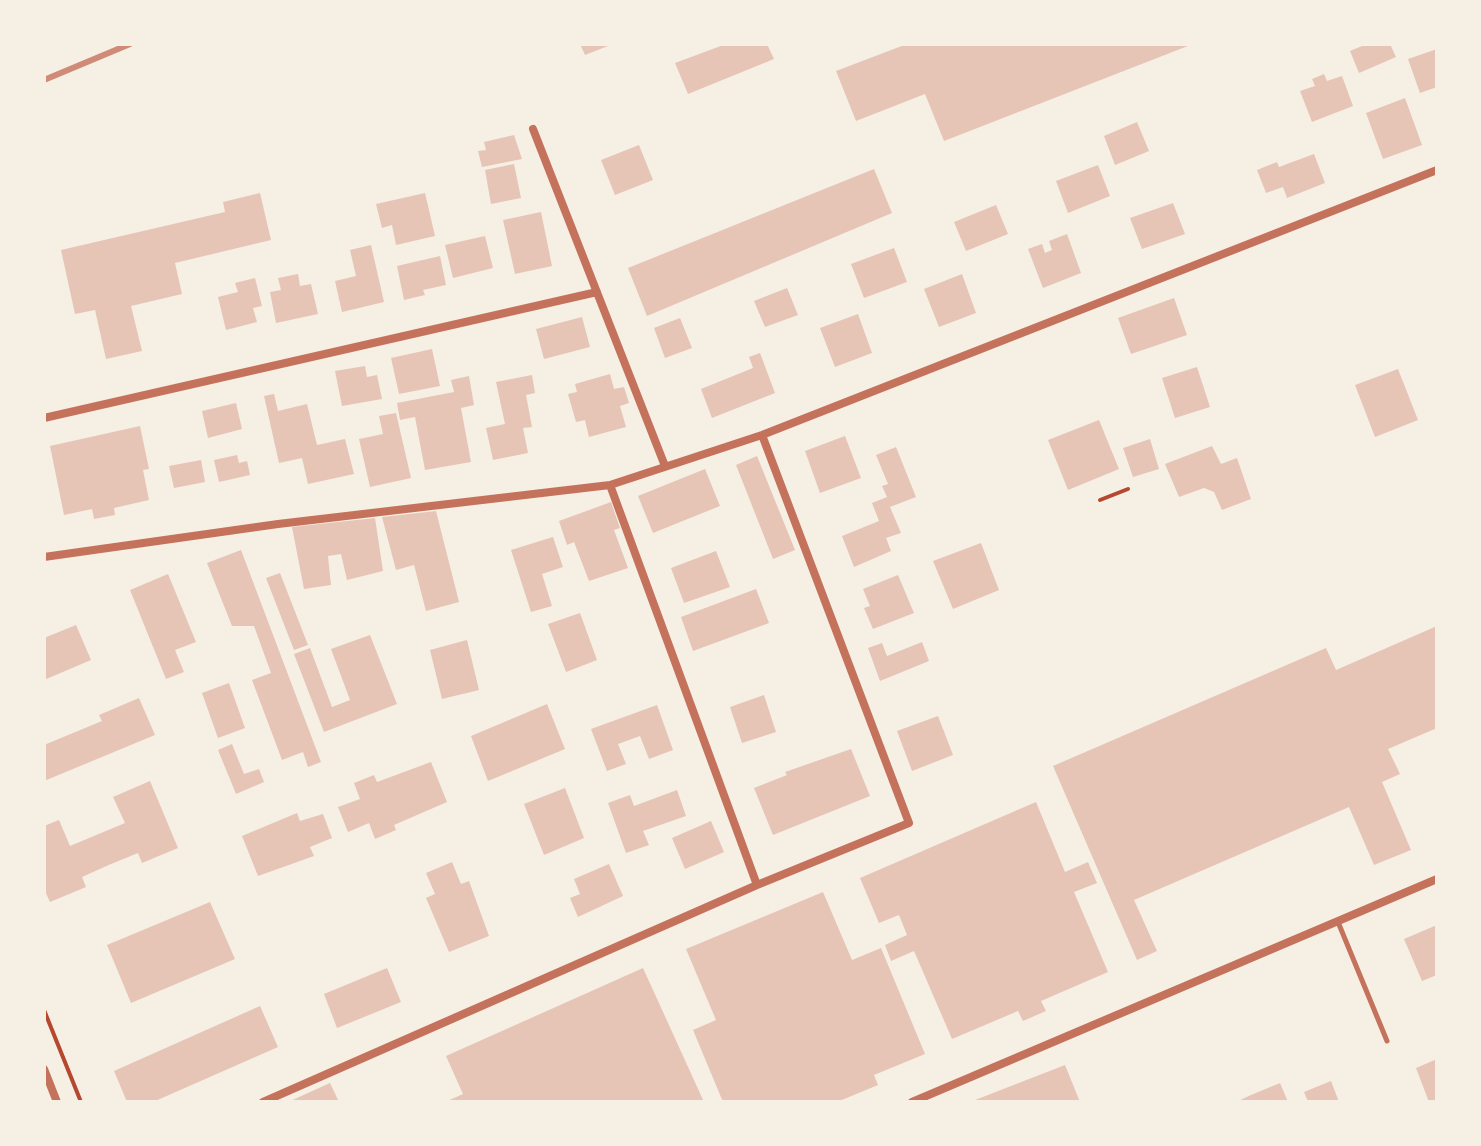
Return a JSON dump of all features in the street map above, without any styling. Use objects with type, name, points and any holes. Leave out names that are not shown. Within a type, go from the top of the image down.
[{"type":"street","points":[[533,129],[665,466]]},
{"type":"street","points":[[44,557],[278,524],[610,485],[762,435],[1437,170]]},
{"type":"street","points":[[44,418],[597,292]]},
{"type":"street","points":[[263,1102],[757,885],[909,823],[762,435]]},
{"type":"street","points":[[610,485],[757,885]]},
{"type":"street","points":[[912,1102],[1437,879]]},
{"type":"street","points":[[44,1069],[57,1102]]},
{"type":"lane","points":[[1338,921],[1387,1041]]},
{"type":"path","points":[[1100,500],[1128,489]]},
{"type":"path","points":[[44,1010],[81,1102]]},
{"type":"building","points":[[580,44],[613,44],[585,55]]},
{"type":"building","points":[[726,44],[767,44],[774,59],[688,94],[675,63]]},
{"type":"building","points":[[907,44],[1193,44],[944,141],[925,94],[856,121],[836,71]]},
{"type":"building","points":[[1367,44],[1390,44],[1396,57],[1359,73],[1350,51]]},
{"type":"building","points":[[1437,49],[1437,87],[1420,93],[1408,59]]},
{"type":"building","points":[[1324,74],[1327,81],[1342,76],[1353,106],[1312,122],[1300,91],[1315,86],[1312,79]]},
{"type":"building","points":[[1405,98],[1422,145],[1383,159],[1366,113]]},
{"type":"building","points":[[1137,122],[1149,151],[1115,165],[1104,136]]},
{"type":"building","points":[[514,135],[522,159],[482,167],[478,151],[486,150],[484,142]]},
{"type":"building","points":[[639,145],[653,180],[615,195],[601,160]]},
{"type":"building","points":[[1314,154],[1325,183],[1287,198],[1283,187],[1266,193],[1257,170],[1277,162],[1279,167]]},
{"type":"building","points":[[514,164],[521,198],[491,204],[485,170]]},
{"type":"building","points":[[1098,165],[1110,196],[1068,213],[1056,181]]},
{"type":"building","points":[[874,169],[892,213],[647,316],[628,268]]},
{"type":"building","points":[[260,193],[271,240],[175,263],[182,294],[131,306],[142,351],[106,359],[95,310],[75,314],[61,250],[225,212],[223,202]]},
{"type":"building","points":[[425,193],[435,236],[396,245],[392,225],[382,228],[376,204]]},
{"type":"building","points":[[1173,203],[1185,234],[1142,249],[1130,218]]},
{"type":"building","points":[[996,205],[1008,234],[966,251],[954,222]]},
{"type":"building","points":[[541,212],[552,266],[515,274],[503,220]]},
{"type":"building","points":[[1067,234],[1081,273],[1043,288],[1028,249],[1042,244],[1045,253],[1052,250],[1049,241]]},
{"type":"building","points":[[485,236],[493,268],[453,278],[445,245]]},
{"type":"building","points":[[371,245],[384,302],[342,312],[335,281],[356,276],[350,250]]},
{"type":"building","points":[[894,248],[907,282],[864,298],[851,264]]},
{"type":"building","points":[[440,256],[446,285],[423,290],[425,295],[404,300],[397,266]]},
{"type":"building","points":[[298,274],[300,286],[311,284],[318,314],[276,323],[270,292],[281,290],[278,278]]},
{"type":"building","points":[[962,274],[976,313],[939,327],[924,289]]},
{"type":"building","points":[[255,278],[262,306],[253,308],[257,322],[226,330],[218,297],[238,292],[235,283]]},
{"type":"building","points":[[787,288],[798,315],[765,327],[754,301]]},
{"type":"building","points":[[1174,298],[1187,335],[1131,354],[1118,318]]},
{"type":"building","points":[[858,314],[872,353],[835,367],[820,328]]},
{"type":"building","points":[[582,317],[590,347],[544,359],[536,329]]},
{"type":"building","points":[[680,318],[692,348],[665,358],[654,328]]},
{"type":"building","points":[[432,349],[440,386],[399,394],[391,358]]},
{"type":"building","points":[[760,353],[775,393],[712,418],[701,389],[753,368],[749,357]]},
{"type":"building","points":[[365,366],[367,377],[377,375],[382,399],[342,406],[335,371]]},
{"type":"building","points":[[1197,367],[1210,407],[1175,418],[1162,378]]},
{"type":"building","points":[[1398,369],[1418,420],[1375,437],[1355,385]]},
{"type":"building","points":[[610,374],[614,389],[624,387],[629,403],[620,406],[626,427],[589,437],[585,420],[576,422],[568,394],[577,392],[575,384]]},
{"type":"building","points":[[532,375],[535,393],[526,395],[532,427],[523,428],[528,453],[493,460],[486,428],[505,424],[496,382]]},
{"type":"building","points":[[469,376],[474,405],[461,408],[471,462],[425,470],[415,417],[400,420],[397,403],[454,392],[451,380]]},
{"type":"building","points":[[274,394],[278,411],[307,404],[317,445],[345,439],[354,474],[308,484],[302,458],[279,463],[264,396]]},
{"type":"building","points":[[236,403],[242,429],[208,438],[202,411]]},
{"type":"building","points":[[396,413],[411,478],[370,487],[359,439],[383,434],[379,416]]},
{"type":"building","points":[[1099,420],[1119,469],[1068,490],[1048,440]]},
{"type":"building","points":[[140,426],[149,469],[143,470],[149,500],[114,508],[115,515],[94,519],[92,509],[64,515],[50,446]]},
{"type":"building","points":[[845,436],[861,478],[820,493],[805,451]]},
{"type":"building","points":[[1150,439],[1159,469],[1133,477],[1123,448]]},
{"type":"building","points":[[1212,446],[1221,464],[1237,458],[1251,499],[1222,510],[1214,492],[1204,488],[1179,497],[1165,464]]},
{"type":"building","points":[[896,447],[916,497],[890,507],[901,533],[886,538],[891,551],[854,567],[842,536],[879,521],[872,503],[887,497],[882,486],[888,484],[876,455]]},
{"type":"building","points":[[237,455],[239,463],[247,461],[250,475],[219,482],[214,460]]},
{"type":"building","points":[[757,456],[795,550],[773,559],[736,465]]},
{"type":"building","points":[[201,460],[205,482],[174,488],[169,466]]},
{"type":"building","points":[[705,469],[720,506],[653,533],[638,496]]},
{"type":"building","points":[[611,502],[620,528],[614,530],[628,568],[589,581],[574,542],[567,545],[559,521]]},
{"type":"building","points":[[436,511],[459,602],[426,611],[414,565],[396,570],[382,517]]},
{"type":"building","points":[[375,518],[383,571],[347,580],[341,554],[328,556],[331,585],[304,589],[292,527]]},
{"type":"building","points":[[553,537],[563,567],[542,574],[552,606],[531,612],[511,550]]},
{"type":"building","points":[[981,543],[999,590],[953,609],[933,561]]},
{"type":"building","points":[[241,550],[321,762],[308,767],[303,752],[282,760],[252,680],[271,673],[254,626],[232,626],[207,563]]},
{"type":"building","points":[[716,551],[730,587],[684,603],[671,568]]},
{"type":"building","points":[[280,573],[308,645],[294,650],[266,578]]},
{"type":"building","points":[[168,574],[196,642],[175,650],[184,672],[166,679],[130,590]]},
{"type":"building","points":[[898,575],[914,613],[873,629],[864,608],[870,606],[863,589]]},
{"type":"building","points":[[756,589],[769,623],[693,651],[681,617]]},
{"type":"building","points":[[580,613],[597,660],[566,672],[548,624]]},
{"type":"building","points":[[76,625],[91,660],[44,680],[44,638]]},
{"type":"building","points":[[1437,626],[1437,728],[1388,749],[1400,774],[1382,782],[1411,850],[1374,865],[1349,807],[1134,900],[1157,951],[1137,960],[1053,766],[1326,648],[1336,670]]},
{"type":"building","points":[[370,635],[397,704],[324,732],[294,654],[310,648],[332,707],[350,700],[331,649]]},
{"type":"building","points":[[467,640],[479,690],[442,699],[430,650]]},
{"type":"building","points":[[922,642],[929,661],[880,681],[868,648],[882,643],[887,656]]},
{"type":"building","points":[[229,683],[245,728],[218,738],[202,693]]},
{"type":"building","points":[[764,695],[776,732],[742,743],[730,707]]},
{"type":"building","points":[[139,698],[155,735],[44,781],[44,745],[102,721],[99,715]]},
{"type":"building","points":[[547,704],[565,749],[488,781],[471,736]]},
{"type":"building","points":[[657,705],[673,750],[649,759],[640,736],[618,744],[626,764],[607,771],[591,729]]},
{"type":"building","points":[[938,716],[953,755],[912,771],[897,731]]},
{"type":"building","points":[[232,744],[244,774],[259,769],[264,782],[236,794],[218,750]]},
{"type":"building","points":[[851,749],[870,796],[773,835],[754,788],[787,775],[785,772]]},
{"type":"building","points":[[431,762],[447,802],[394,825],[396,830],[375,839],[369,823],[348,832],[338,807],[360,799],[354,783],[374,775],[377,782]]},
{"type":"building","points":[[150,781],[178,848],[142,863],[138,853],[111,864],[82,877],[86,887],[50,902],[44,889],[44,826],[59,820],[70,846],[125,823],[113,797]]},
{"type":"building","points":[[565,788],[584,838],[544,855],[524,804]]},
{"type":"building","points":[[677,790],[686,816],[643,831],[649,845],[626,853],[608,803],[630,795],[634,806]]},
{"type":"building","points":[[1036,802],[1065,872],[1088,862],[1097,883],[1074,892],[1108,972],[1041,1001],[1046,1011],[1023,1021],[1018,1011],[952,1039],[914,951],[891,961],[885,945],[907,935],[899,915],[879,923],[860,878]]},
{"type":"building","points":[[297,813],[300,821],[323,814],[332,838],[310,847],[314,856],[258,876],[242,836]]},
{"type":"building","points":[[711,821],[724,852],[685,869],[672,838]]},
{"type":"building","points":[[452,862],[461,884],[469,881],[489,936],[449,952],[426,898],[435,894],[426,873]]},
{"type":"building","points":[[609,864],[623,896],[578,917],[570,898],[580,894],[574,879]]},
{"type":"building","points":[[823,892],[852,960],[881,948],[925,1054],[874,1075],[878,1085],[837,1102],[723,1102],[693,1030],[716,1020],[686,949]]},
{"type":"building","points":[[210,902],[235,959],[131,1003],[107,945]]},
{"type":"building","points":[[1437,925],[1437,975],[1422,981],[1404,939]]},
{"type":"building","points":[[387,968],[401,1002],[337,1028],[324,994]]},
{"type":"building","points":[[643,968],[704,1102],[445,1102],[463,1094],[446,1056]]},
{"type":"building","points":[[260,1006],[278,1047],[153,1102],[127,1102],[114,1071]]},
{"type":"building","points":[[1437,1059],[1437,1102],[1429,1102],[1416,1068]]},
{"type":"building","points":[[1065,1065],[1080,1102],[970,1102]]},
{"type":"building","points":[[1331,1081],[1339,1102],[1308,1102],[1304,1092]]},
{"type":"building","points":[[330,1083],[339,1102],[288,1102]]},
{"type":"building","points":[[1280,1083],[1288,1102],[1236,1102],[1251,1095]]},
{"type":"railway","points":[[44,80],[130,44]]}]
